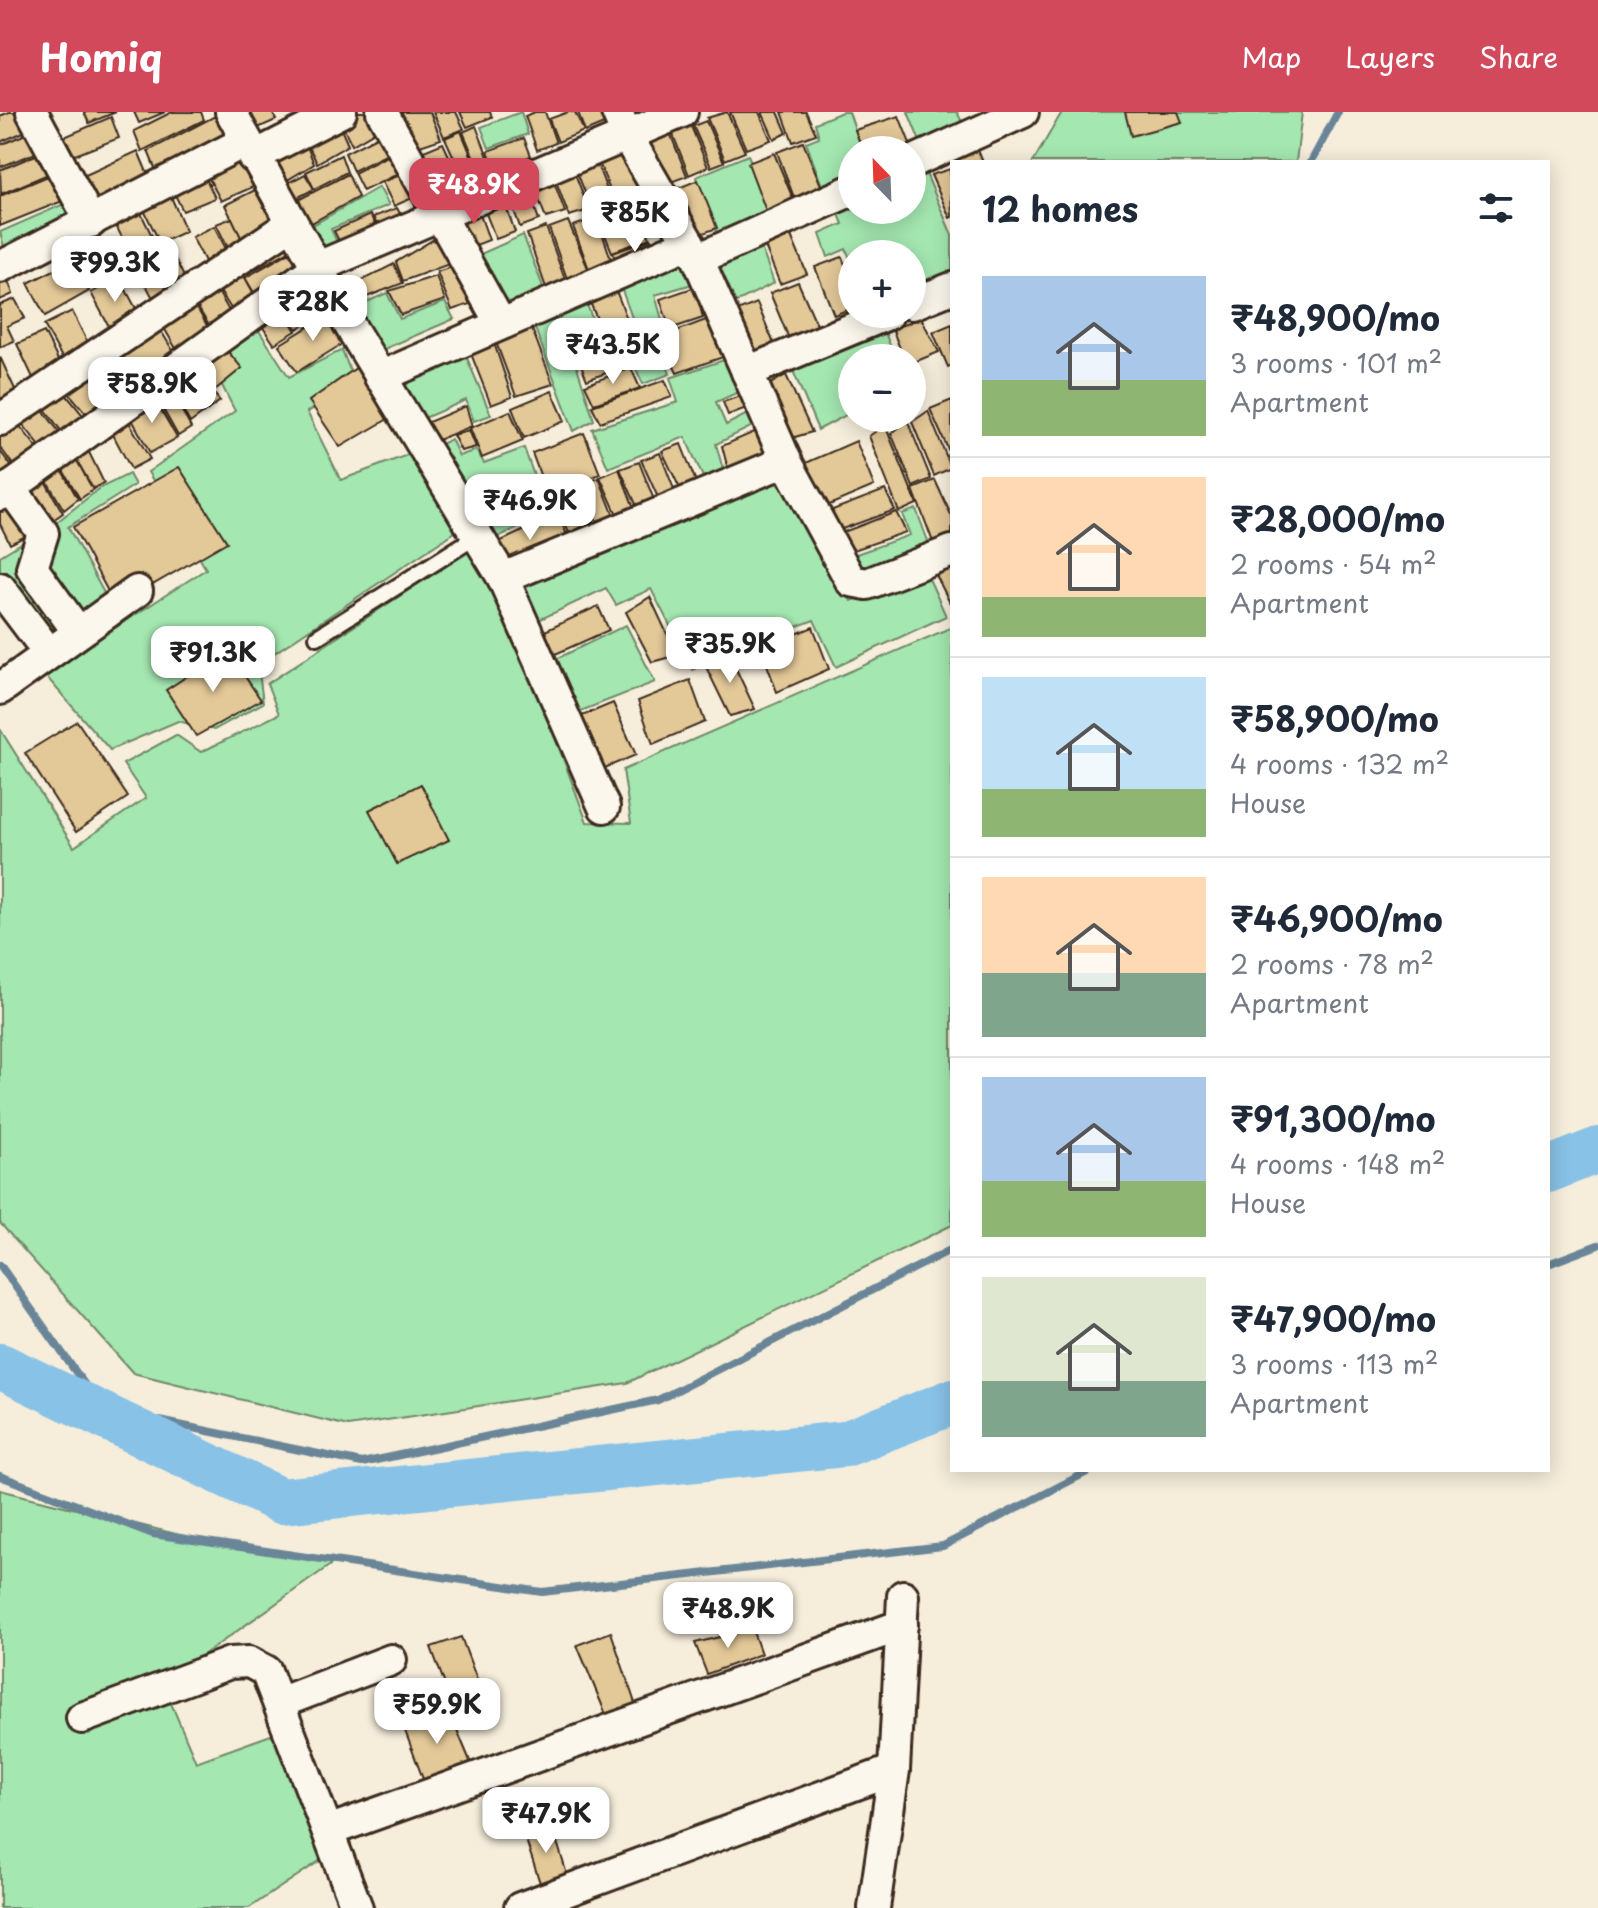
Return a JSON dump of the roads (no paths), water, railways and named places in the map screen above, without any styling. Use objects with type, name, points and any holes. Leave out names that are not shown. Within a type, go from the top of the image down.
[{"type":"street","points":[[32,112],[91,222]]},
{"type":"street","points":[[231,112],[291,224],[380,377],[503,578],[604,807]]},
{"type":"street","points":[[0,267],[249,149],[341,112]]},
{"type":"street","points":[[382,112],[501,324]]},
{"type":"street","points":[[78,632],[32,568],[43,533],[5,491],[318,267],[439,215],[622,124],[682,112]]},
{"type":"street","points":[[926,156],[1023,112]]},
{"type":"street","points":[[622,124],[694,251],[786,461],[846,574],[857,585],[950,552]]},
{"type":"street","points":[[380,377],[501,324],[838,195]]},
{"type":"street","points":[[0,420],[291,224]]},
{"type":"street","points":[[926,298],[950,289]]},
{"type":"street","points":[[747,372],[854,328]]},
{"type":"street","points":[[503,578],[786,461]]},
{"type":"street","points":[[0,588],[49,653]]},
{"type":"street","points":[[0,689],[137,591]]},
{"type":"street","points":[[328,1831],[903,1610],[894,1770],[874,1908]]},
{"type":"street","points":[[279,1703],[391,1660]]},
{"type":"street","points":[[82,1718],[230,1663],[249,1662],[266,1671],[357,1908]]},
{"type":"street","points":[[520,1908],[894,1770]]},
{"type":"lane","points":[[317,637],[477,536]]},
{"type":"waterway","points":[[1312,160],[1338,112]]},
{"type":"waterway","points":[[1550,1169],[1598,1150]]},
{"type":"waterway","points":[[1550,1263],[1598,1245]]},
{"type":"waterway","points":[[0,1265],[102,1409],[362,1463],[658,1400],[950,1250]]},
{"type":"waterway","points":[[0,1366],[281,1501],[845,1444],[950,1403]]},
{"type":"waterway","points":[[0,1476],[153,1534],[542,1592],[943,1546],[1087,1472]]}]
